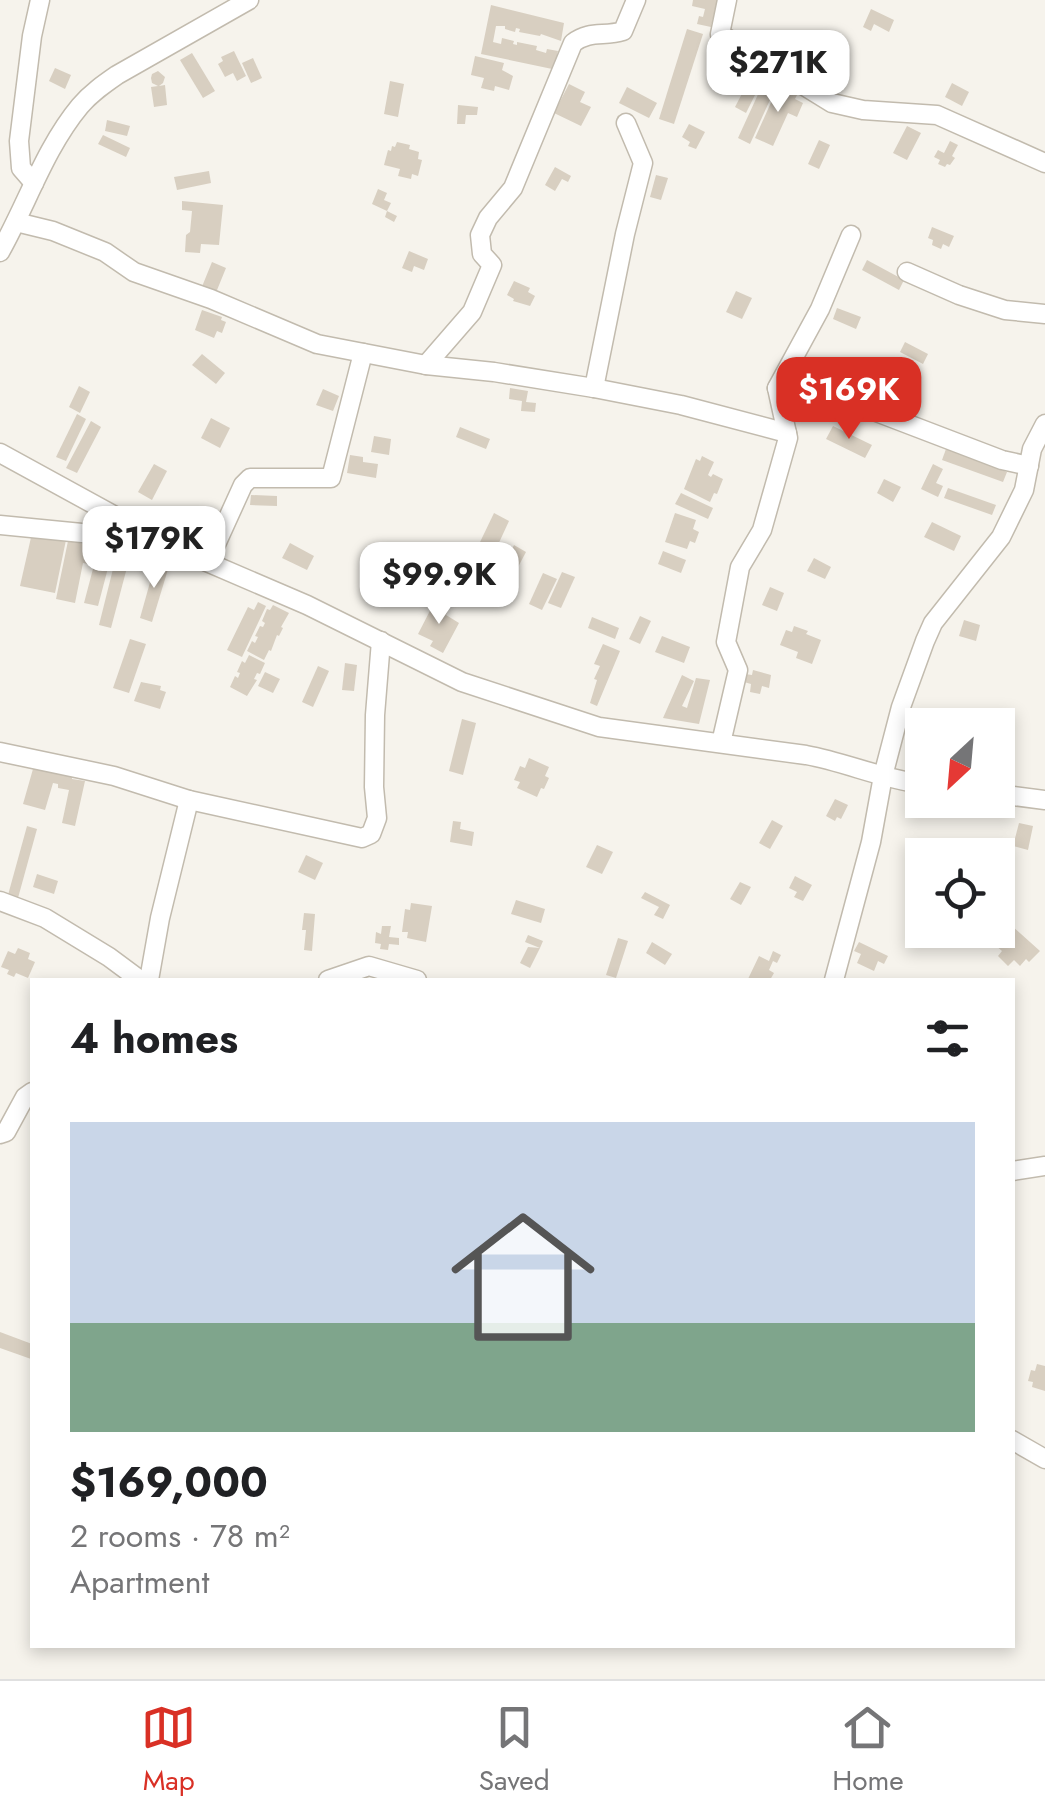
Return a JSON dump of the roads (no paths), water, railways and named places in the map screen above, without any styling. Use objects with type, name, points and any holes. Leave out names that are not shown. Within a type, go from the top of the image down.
[{"type":"street","points":[[34,183],[21,168],[18,141],[40,0]]},
{"type":"street","points":[[0,252],[34,183],[80,106],[117,74],[249,0]]},
{"type":"street","points":[[426,366],[478,302],[492,265],[482,254],[480,235],[488,218],[513,188],[573,44],[584,36],[623,31],[636,0]]},
{"type":"street","points":[[728,0],[720,34],[832,103],[863,110],[938,115],[1045,163]]},
{"type":"street","points":[[594,388],[642,162],[626,123]]},
{"type":"street","points":[[16,222],[53,231],[105,252],[134,272],[212,298],[300,338],[426,366],[494,372],[682,405],[787,434]]},
{"type":"street","points":[[722,743],[738,670],[726,642],[740,568],[762,530],[788,438],[777,388],[820,309],[851,235]]},
{"type":"street","points":[[907,272],[1005,310],[1045,314]]},
{"type":"street","points":[[208,562],[243,485],[250,478],[332,478],[363,353]]},
{"type":"street","points":[[777,388],[845,400],[1002,460],[1029,466]]},
{"type":"street","points":[[835,978],[871,842],[883,776],[924,641],[933,623],[1000,536],[1024,490],[1032,449],[1045,424]]},
{"type":"street","points":[[0,453],[126,522],[142,539]]},
{"type":"street","points":[[0,525],[142,539],[208,562],[462,682],[600,728],[840,761],[905,781]]},
{"type":"street","points":[[0,752],[114,776],[189,800],[362,838],[371,834],[376,818],[374,716],[381,641]]},
{"type":"street","points":[[1015,796],[1045,800]]},
{"type":"street","points":[[149,978],[189,800]]},
{"type":"street","points":[[0,901],[44,918],[109,956],[137,978]]},
{"type":"street","points":[[334,978],[369,966],[410,978]]},
{"type":"street","points":[[0,1134],[6,1132],[30,1094]]},
{"type":"street","points":[[1015,1170],[1045,1166]]},
{"type":"street","points":[[1015,1442],[1045,1459]]}]
